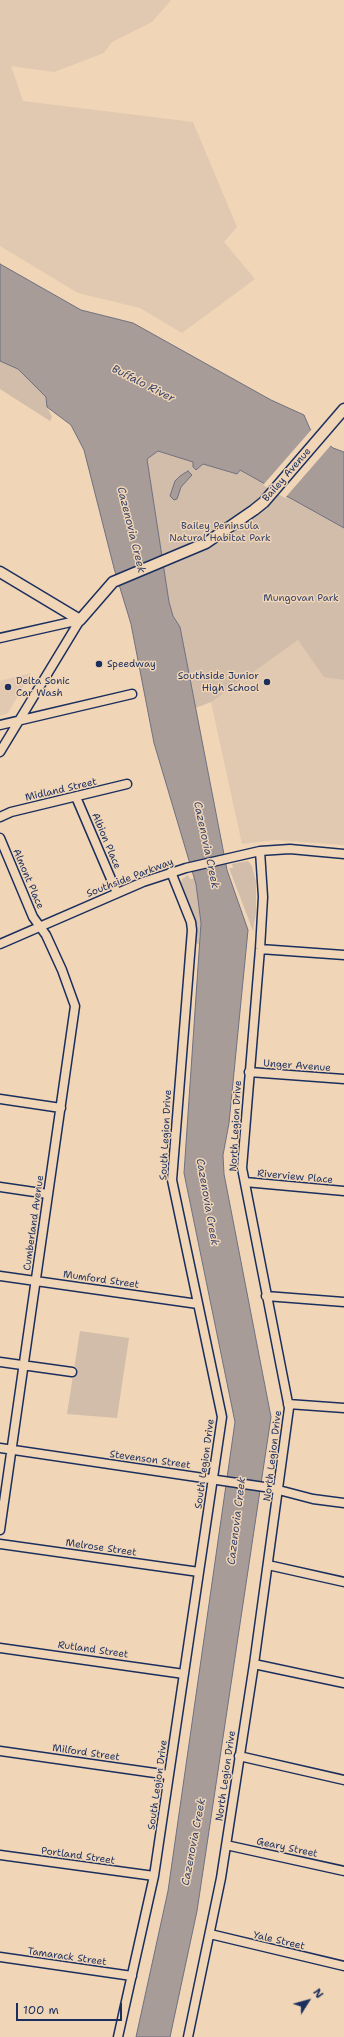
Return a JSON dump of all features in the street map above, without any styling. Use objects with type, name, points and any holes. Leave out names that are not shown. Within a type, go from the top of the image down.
[{"type":"main road","name":"Bailey Avenue","points":[[80,620],[113,582],[206,543],[234,526],[264,502],[344,409]]},
{"type":"main road","points":[[0,572],[80,620]]},
{"type":"street","points":[[0,638],[80,620]]},
{"type":"street","points":[[0,752],[80,620]]},
{"type":"street","points":[[0,725],[132,694]]},
{"type":"street","name":"Midland Street","points":[[0,817],[11,812],[127,784]]},
{"type":"street","name":"Albion Place","points":[[76,797],[117,893]]},
{"type":"street","name":"Almont Place","points":[[0,838],[33,917],[40,926]]},
{"type":"street","name":"Southside Parkway","points":[[0,944],[117,893],[171,872],[186,868],[260,851],[290,849],[344,854]]},
{"type":"street","name":"North Legion Drive","points":[[188,2037],[210,1934],[226,1845],[268,1565],[275,1489],[288,1404],[242,1168],[263,897],[260,851]]},
{"type":"street","name":"South Legion Drive","points":[[118,2037],[154,1876],[199,1572],[215,1479],[222,1416],[172,1180],[192,930],[191,922],[171,872]]},
{"type":"street","name":"Cumberland Avenue","points":[[0,1530],[75,1006],[62,970],[40,926]]},
{"type":"street","points":[[260,948],[344,955]]},
{"type":"street","name":"Unger Avenue","points":[[249,1072],[344,1079]]},
{"type":"street","points":[[0,1099],[60,1108]]},
{"type":"street","name":"Riverview Place","points":[[245,1182],[344,1191]]},
{"type":"street","points":[[0,1187],[48,1194]]},
{"type":"street","name":"Mumford Street","points":[[0,1276],[198,1304]]},
{"type":"street","points":[[266,1296],[344,1302]]},
{"type":"street","points":[[0,1362],[72,1372]]},
{"type":"street","points":[[288,1404],[344,1408]]},
{"type":"street","name":"Stevenson Street","points":[[0,1448],[215,1479],[275,1489],[313,1499],[344,1503]]},
{"type":"street","name":"Melrose Street","points":[[0,1544],[199,1572]]},
{"type":"street","points":[[268,1565],[344,1582]]},
{"type":"street","name":"Rutland Street","points":[[0,1648],[184,1674]]},
{"type":"street","points":[[254,1664],[344,1683]]},
{"type":"street","name":"Milford Street","points":[[0,1751],[169,1775]]},
{"type":"street","points":[[240,1756],[344,1780]]},
{"type":"street","name":"Geary Street","points":[[226,1845],[344,1871]]},
{"type":"street","name":"Portland Street","points":[[0,1855],[154,1876]]},
{"type":"street","name":"Yale Street","points":[[210,1934],[344,1966]]},
{"type":"street","name":"Tamarack Street","points":[[0,1957],[132,1976]]},
{"type":"shaded area","points":[[0,0],[171,0],[152,22],[112,42],[104,53],[54,72],[11,66],[23,101],[193,122],[237,227],[224,242],[255,279],[182,333],[140,308],[78,293],[0,246]]},
{"type":"shaded area","name":"Southside Junior High School","points":[[344,528],[344,845],[276,840],[242,844],[211,702],[195,708]]},
{"type":"shaded area","points":[[31,673],[8,713],[0,716],[0,681]]},
{"type":"green space","points":[[0,361],[18,369],[46,397],[47,407],[52,417],[50,421],[0,389]]},
{"type":"green space","points":[[158,451],[237,474],[240,470],[344,528],[344,680],[324,677],[298,640],[211,702],[195,708],[180,627],[173,616],[169,602],[147,459]]},
{"type":"green space","points":[[248,861],[252,866],[256,882],[256,912],[253,931],[229,868],[233,868],[232,864]]},
{"type":"green space","points":[[188,875],[190,879],[195,878],[196,884],[201,923],[199,944],[195,943],[196,923],[181,883],[182,879]]},
{"type":"green space","points":[[80,1331],[129,1338],[117,1418],[67,1414]]},
{"type":"water","points":[[0,264],[81,310],[133,323],[271,400],[304,415],[310,429],[333,448],[344,452],[344,528],[240,470],[237,474],[203,464],[196,470],[193,467],[193,462],[158,451],[147,459],[169,602],[173,616],[180,627],[227,870],[248,930],[229,1123],[223,1155],[224,1174],[271,1417],[197,1911],[170,2037],[136,2037],[168,1891],[235,1422],[184,1173],[201,923],[196,884],[154,743],[131,624],[114,568],[84,450],[71,425],[47,407],[46,397],[18,369],[0,361]]},
{"type":"water","points":[[188,471],[192,475],[181,487],[177,499],[174,500],[170,496],[175,481]]},
{"type":"pier","points":[[312,429],[332,444],[285,498],[263,485]]},
{"type":"place","name":"Speedway","points":[[99,664]]},
{"type":"place","name":"Southside Junior High School","points":[[267,682]]},
{"type":"place","name":"Delta Sonic Car Wash","points":[[8,687]]},
{"type":"water label","name":"Buffalo River","points":[[143,384]]},
{"type":"water label","name":"Cazenovia Creek","points":[[131,530]]},
{"type":"water label","name":"Cazenovia Creek","points":[[206,845]]},
{"type":"water label","name":"Cazenovia Creek","points":[[207,1202]]},
{"type":"water label","name":"Cazenovia Creek","points":[[237,1521]]},
{"type":"water label","name":"Cazenovia Creek","points":[[194,1842]]},
{"type":"park label","name":"Bailey Peninsula Natural Habitat Park","points":[[220,532]]},
{"type":"park label","name":"Mungovan Park","points":[[301,598]]}]
